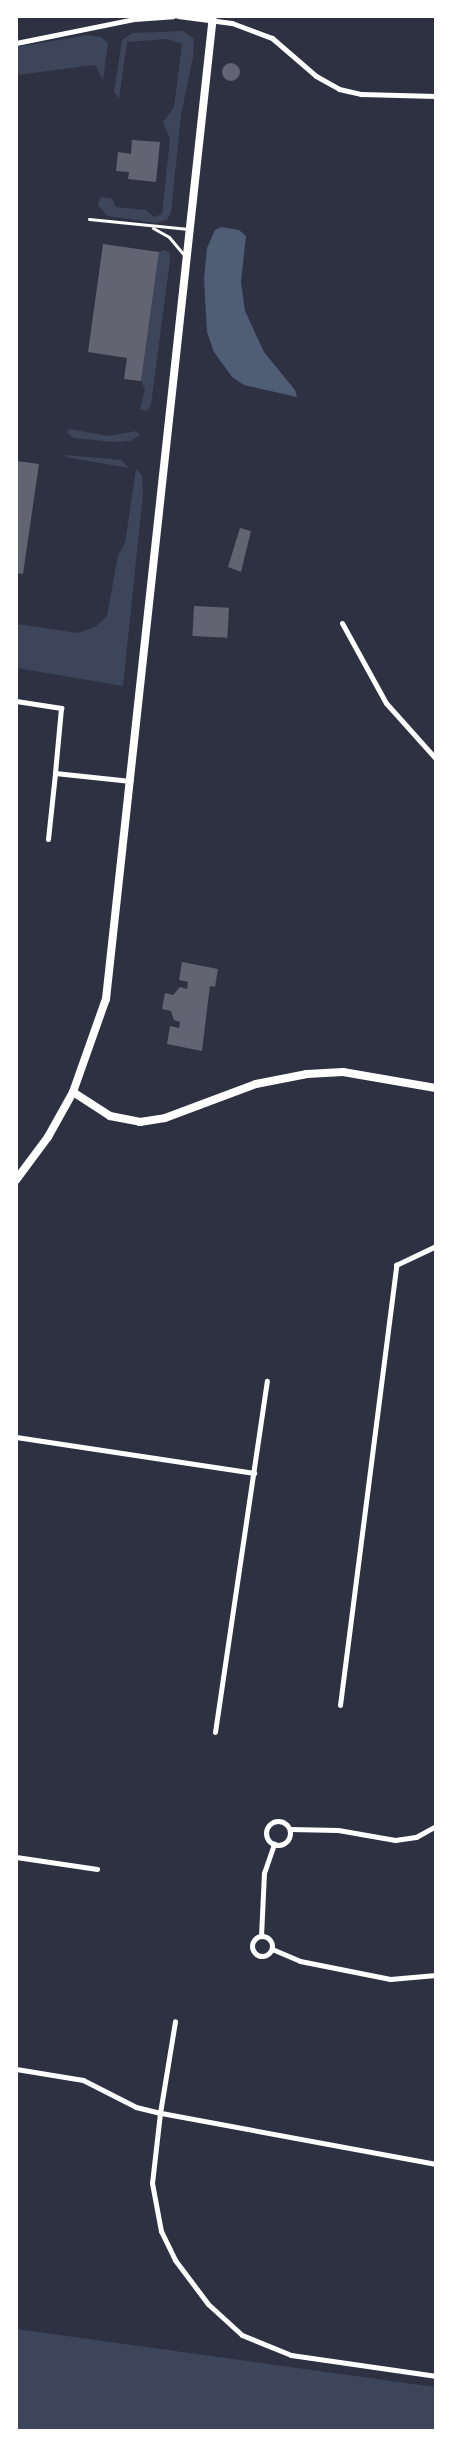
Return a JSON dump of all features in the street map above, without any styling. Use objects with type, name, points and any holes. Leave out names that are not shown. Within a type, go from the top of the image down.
[{"type":"main road","points":[[16,1180],[48,1137],[74,1092],[106,999],[212,18]]},
{"type":"main road","points":[[74,1092],[110,1116],[140,1122],[165,1118],[256,1084],[307,1074],[343,1072],[435,1088]]},
{"type":"street","points":[[16,43],[134,19],[176,16],[212,18],[272,38],[315,76],[339,88],[361,94],[435,96]]},
{"type":"street","points":[[342,623],[386,703],[435,759]]},
{"type":"street","points":[[16,701],[61,708],[48,839]]},
{"type":"street","points":[[55,773],[131,781]]},
{"type":"street","points":[[340,1705],[396,1265],[435,1246]]},
{"type":"street","points":[[215,1732],[267,1381]]},
{"type":"street","points":[[16,1437],[254,1473]]},
{"type":"street","points":[[274,1844],[267,1838],[268,1826],[280,1821],[290,1829],[338,1830],[395,1840],[416,1837],[435,1826]]},
{"type":"street","points":[[274,1844],[286,1842],[290,1829]]},
{"type":"street","points":[[261,1936],[264,1873],[274,1844]]},
{"type":"street","points":[[16,1857],[97,1869]]},
{"type":"street","points":[[261,1936],[272,1941],[272,1949],[264,1957],[253,1952],[254,1940],[261,1936]]},
{"type":"street","points":[[272,1949],[300,1961],[390,1978],[435,1975]]},
{"type":"street","points":[[174,2021],[160,2113],[153,2183],[161,2231],[175,2260],[225,2322],[265,2348],[291,2355],[435,2376]]},
{"type":"street","points":[[16,2069],[83,2080],[136,2107],[160,2113],[435,2164]]},
{"type":"lane","points":[[89,219],[190,230]]},
{"type":"lane","points":[[152,227],[169,237],[187,260]]},
{"type":"shaded area","points":[[183,31],[194,39],[193,57],[181,115],[171,213],[167,220],[156,223],[107,216],[98,205],[100,197],[112,198],[116,207],[146,210],[154,217],[162,214],[170,139],[163,122],[174,107],[182,44],[167,39],[127,42],[119,99],[114,92],[122,40],[132,33]]},
{"type":"shaded area","points":[[88,35],[101,37],[108,43],[103,80],[95,65],[17,75],[17,47]]},
{"type":"shaded area","points":[[221,227],[239,230],[246,236],[241,282],[245,311],[264,352],[295,390],[297,397],[244,385],[232,377],[214,352],[207,332],[204,279],[207,248],[215,230]]},
{"type":"shaded area","points":[[164,250],[170,253],[170,260],[151,405],[147,411],[140,409],[145,389],[141,381],[159,252]]},
{"type":"shaded area","points":[[69,429],[109,436],[136,431],[140,435],[130,441],[114,442],[74,438],[67,433]]},
{"type":"shaded area","points":[[67,455],[121,460],[129,468],[66,457]]},
{"type":"shaded area","points":[[136,469],[142,475],[143,494],[123,686],[17,668],[17,624],[78,633],[95,627],[107,616],[118,555],[125,543]]},
{"type":"shaded area","points":[[17,2329],[435,2387],[435,2430],[17,2430]]},
{"type":"building","points":[[227,63],[235,63],[240,68],[238,79],[227,81],[222,76],[222,68]]},
{"type":"building","points":[[132,140],[160,142],[156,182],[128,179],[129,172],[116,171],[118,152],[131,154]]},
{"type":"building","points":[[103,244],[159,252],[141,381],[124,379],[127,358],[88,352]]},
{"type":"building","points":[[16,461],[39,464],[23,574],[16,573]]},
{"type":"building","points":[[240,528],[251,531],[241,572],[228,567]]},
{"type":"building","points":[[194,606],[229,608],[227,638],[192,636]]},
{"type":"building","points":[[182,962],[218,969],[215,987],[210,986],[202,1051],[167,1044],[170,1026],[179,1028],[180,1022],[174,1020],[171,1011],[162,1009],[165,993],[173,995],[180,987],[187,989],[188,982],[179,980]]}]
